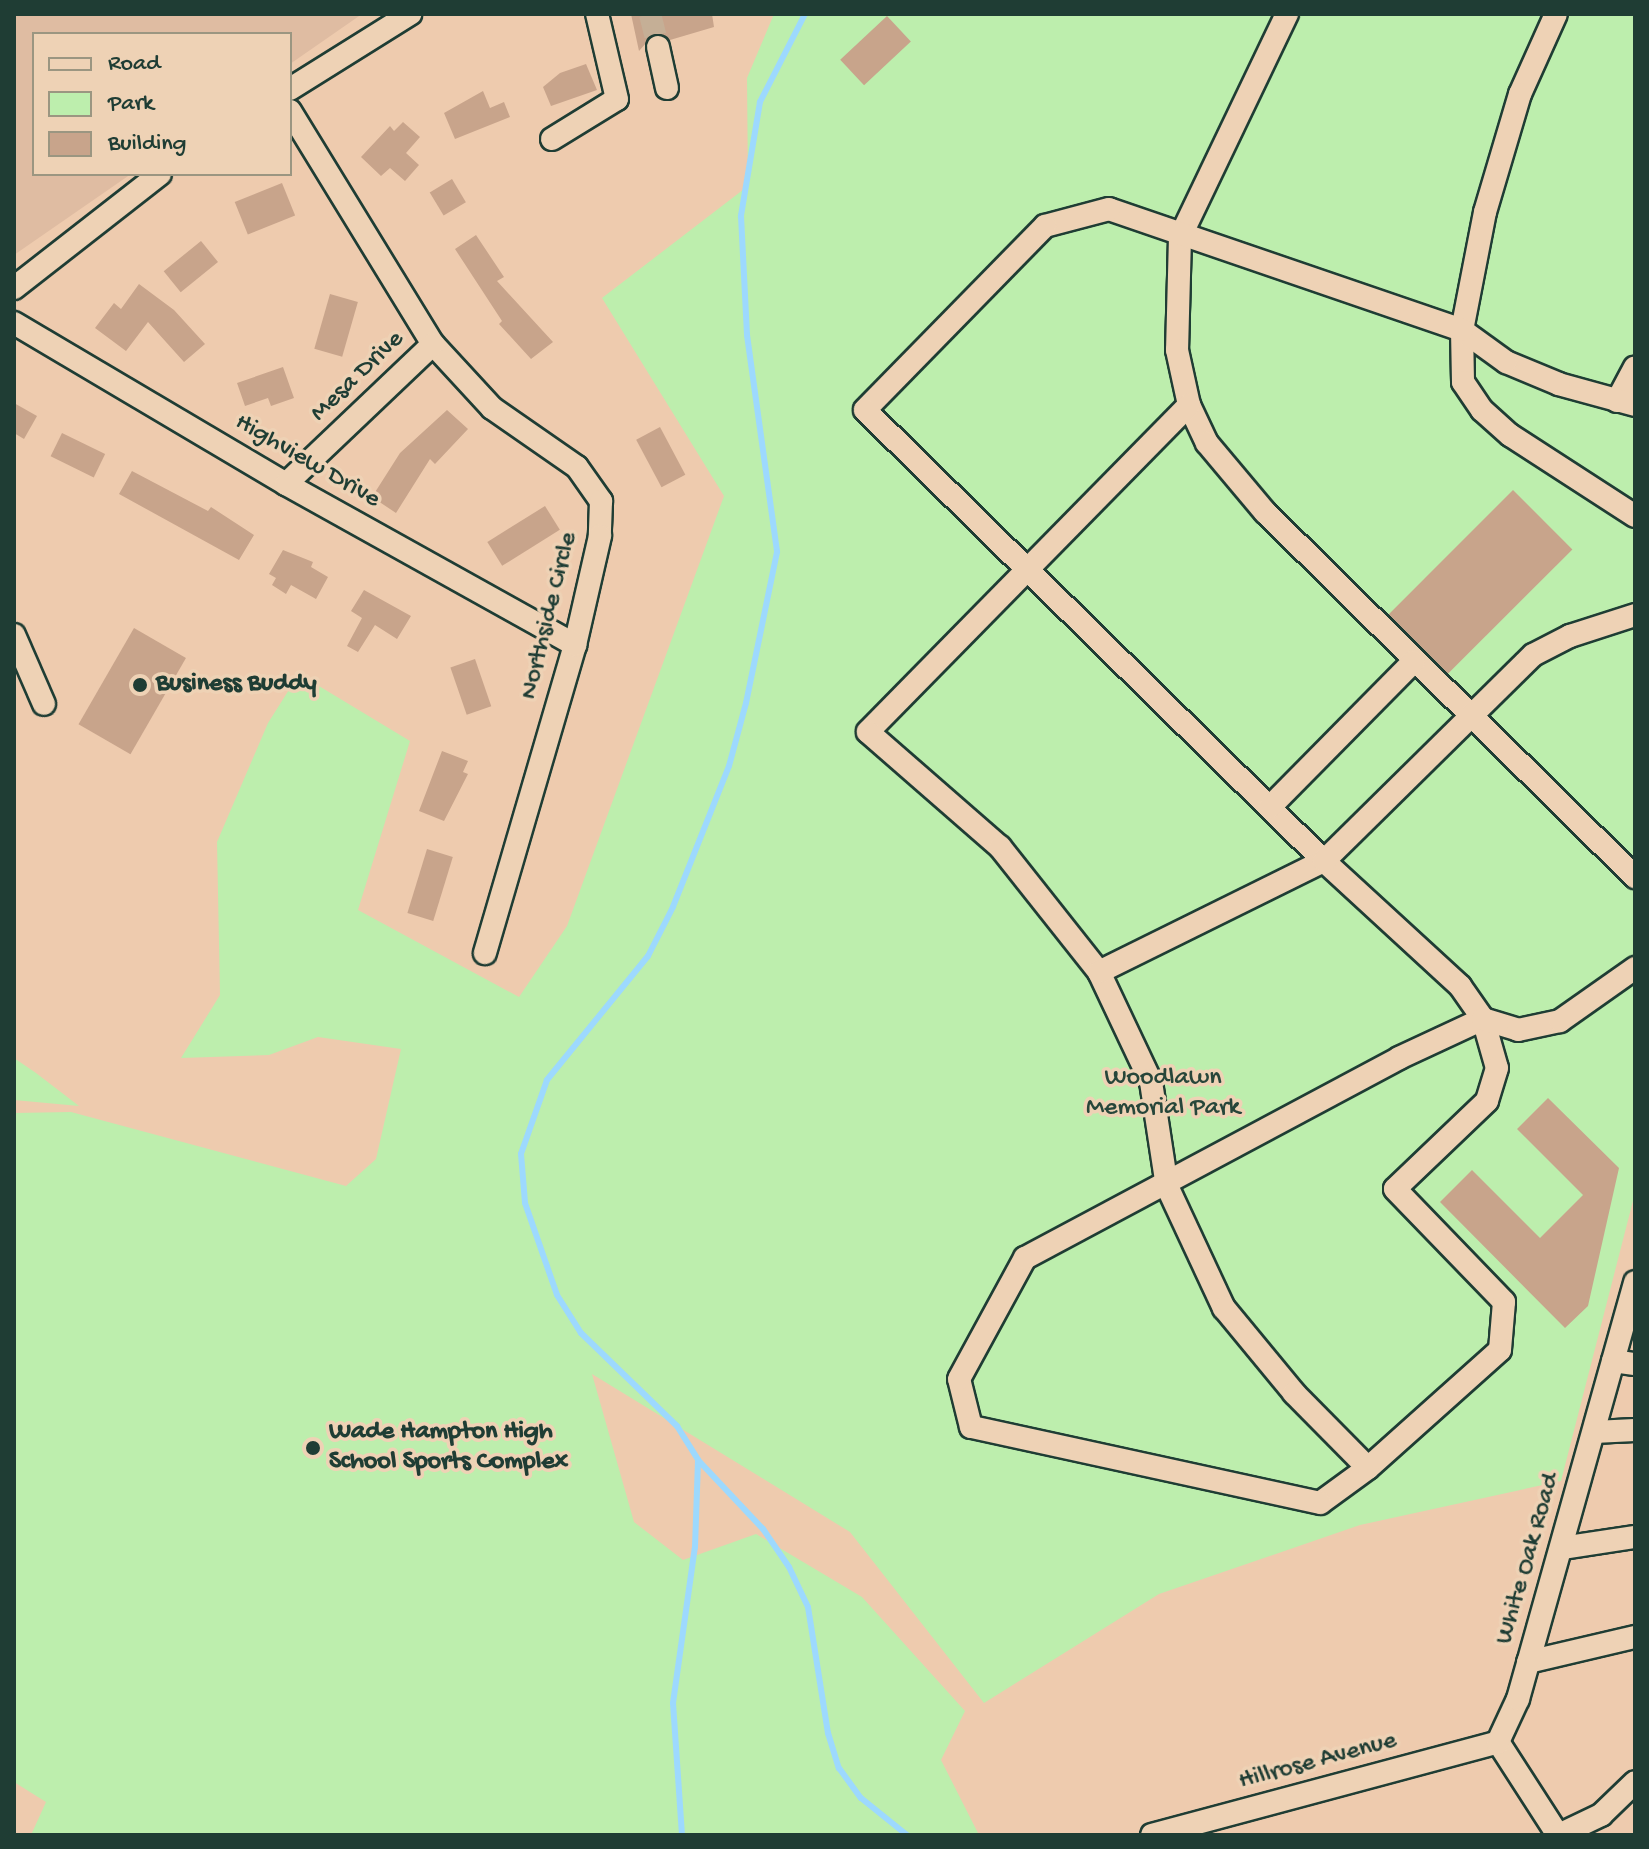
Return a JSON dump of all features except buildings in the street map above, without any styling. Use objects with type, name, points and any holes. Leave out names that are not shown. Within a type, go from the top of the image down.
[{"type":"street","points":[[292,88],[410,14]]},
{"type":"street","points":[[552,139],[617,99],[597,14]]},
{"type":"street","points":[[1287,14],[1180,237],[1177,350],[1189,405],[1207,443],[1265,512],[1413,662],[1635,877]]},
{"type":"street","points":[[1556,14],[1515,108],[1485,212],[1462,330],[1463,382],[1482,410],[1561,473],[1635,516]]},
{"type":"street","points":[[658,47],[667,88]]},
{"type":"street","name":"Northside Circle","points":[[292,114],[433,344],[492,408],[577,467],[597,491],[602,521],[575,645],[485,953]]},
{"type":"street","points":[[14,288],[157,176]]},
{"type":"street","points":[[1635,367],[1626,403],[1506,362],[1462,330],[1180,237],[1109,209],[1045,226],[865,410],[1324,861],[1460,986],[1483,1019],[1497,1068],[1487,1101],[1461,1131],[1395,1189],[1504,1302],[1500,1350],[1368,1468],[1320,1503],[971,1427],[959,1379],[1025,1258],[1167,1186],[1399,1058],[1483,1019],[1518,1030],[1560,1021],[1635,968]]},
{"type":"street","name":"Highview Drive","points":[[14,323],[286,484],[575,645]]},
{"type":"street","name":"Mesa Drive","points":[[286,484],[433,344]]},
{"type":"street","points":[[1189,405],[868,732],[1000,847],[1099,972],[1151,1082],[1167,1186],[1224,1308],[1294,1393],[1368,1468]]},
{"type":"street","points":[[1099,972],[1324,861],[1533,655],[1570,636],[1635,615]]},
{"type":"street","points":[[14,635],[44,704]]},
{"type":"street","points":[[1270,807],[1413,662]]},
{"type":"street","name":"White Oak Road","points":[[1498,1742],[1528,1662],[1594,1432],[1624,1363],[1635,1282]]},
{"type":"street","points":[[1594,1432],[1635,1430]]},
{"type":"street","points":[[1562,1548],[1635,1537]]},
{"type":"street","points":[[1528,1662],[1635,1637]]},
{"type":"street","points":[[1498,1742],[1559,1835],[1631,1793]]},
{"type":"street","name":"Hillrose Avenue","points":[[1152,1835],[1498,1742]]},
{"type":"shaded area","points":[[14,14],[362,14],[292,63],[292,32],[32,32],[32,176],[128,176],[14,255]]},
{"type":"green space","name":"Woodlawn Memorial Park","points":[[774,14],[1635,14],[1635,1193],[1561,1481],[1360,1525],[1159,1594],[984,1703],[850,1532],[592,1374],[634,1522],[683,1560],[756,1534],[862,1597],[965,1711],[941,1760],[979,1835],[31,1835],[46,1802],[14,1782],[14,1113],[71,1112],[346,1186],[376,1159],[401,1049],[318,1037],[269,1055],[181,1058],[220,995],[217,842],[268,723],[299,674],[410,741],[358,910],[519,997],[567,926],[724,496],[602,298],[748,186],[747,78]]},
{"type":"green space","points":[[14,1058],[36,1073],[79,1106],[14,1100]]},
{"type":"waterway","points":[[805,14],[760,102],[741,216],[747,335],[777,552],[746,703],[729,766],[673,907],[648,956],[547,1080],[521,1154],[525,1203],[557,1295],[581,1333],[677,1426],[698,1460],[763,1529],[789,1567],[808,1607],[828,1733],[839,1768],[861,1798],[907,1835]]},
{"type":"waterway","points":[[682,1835],[673,1703],[695,1547],[698,1460]]},
{"type":"tunnel","points":[[650,14],[658,47]]},
{"type":"place","name":"Business Buddy","points":[[140,685]]},
{"type":"place","name":"Wade Hampton High School Sports Complex","points":[[313,1448]]}]
